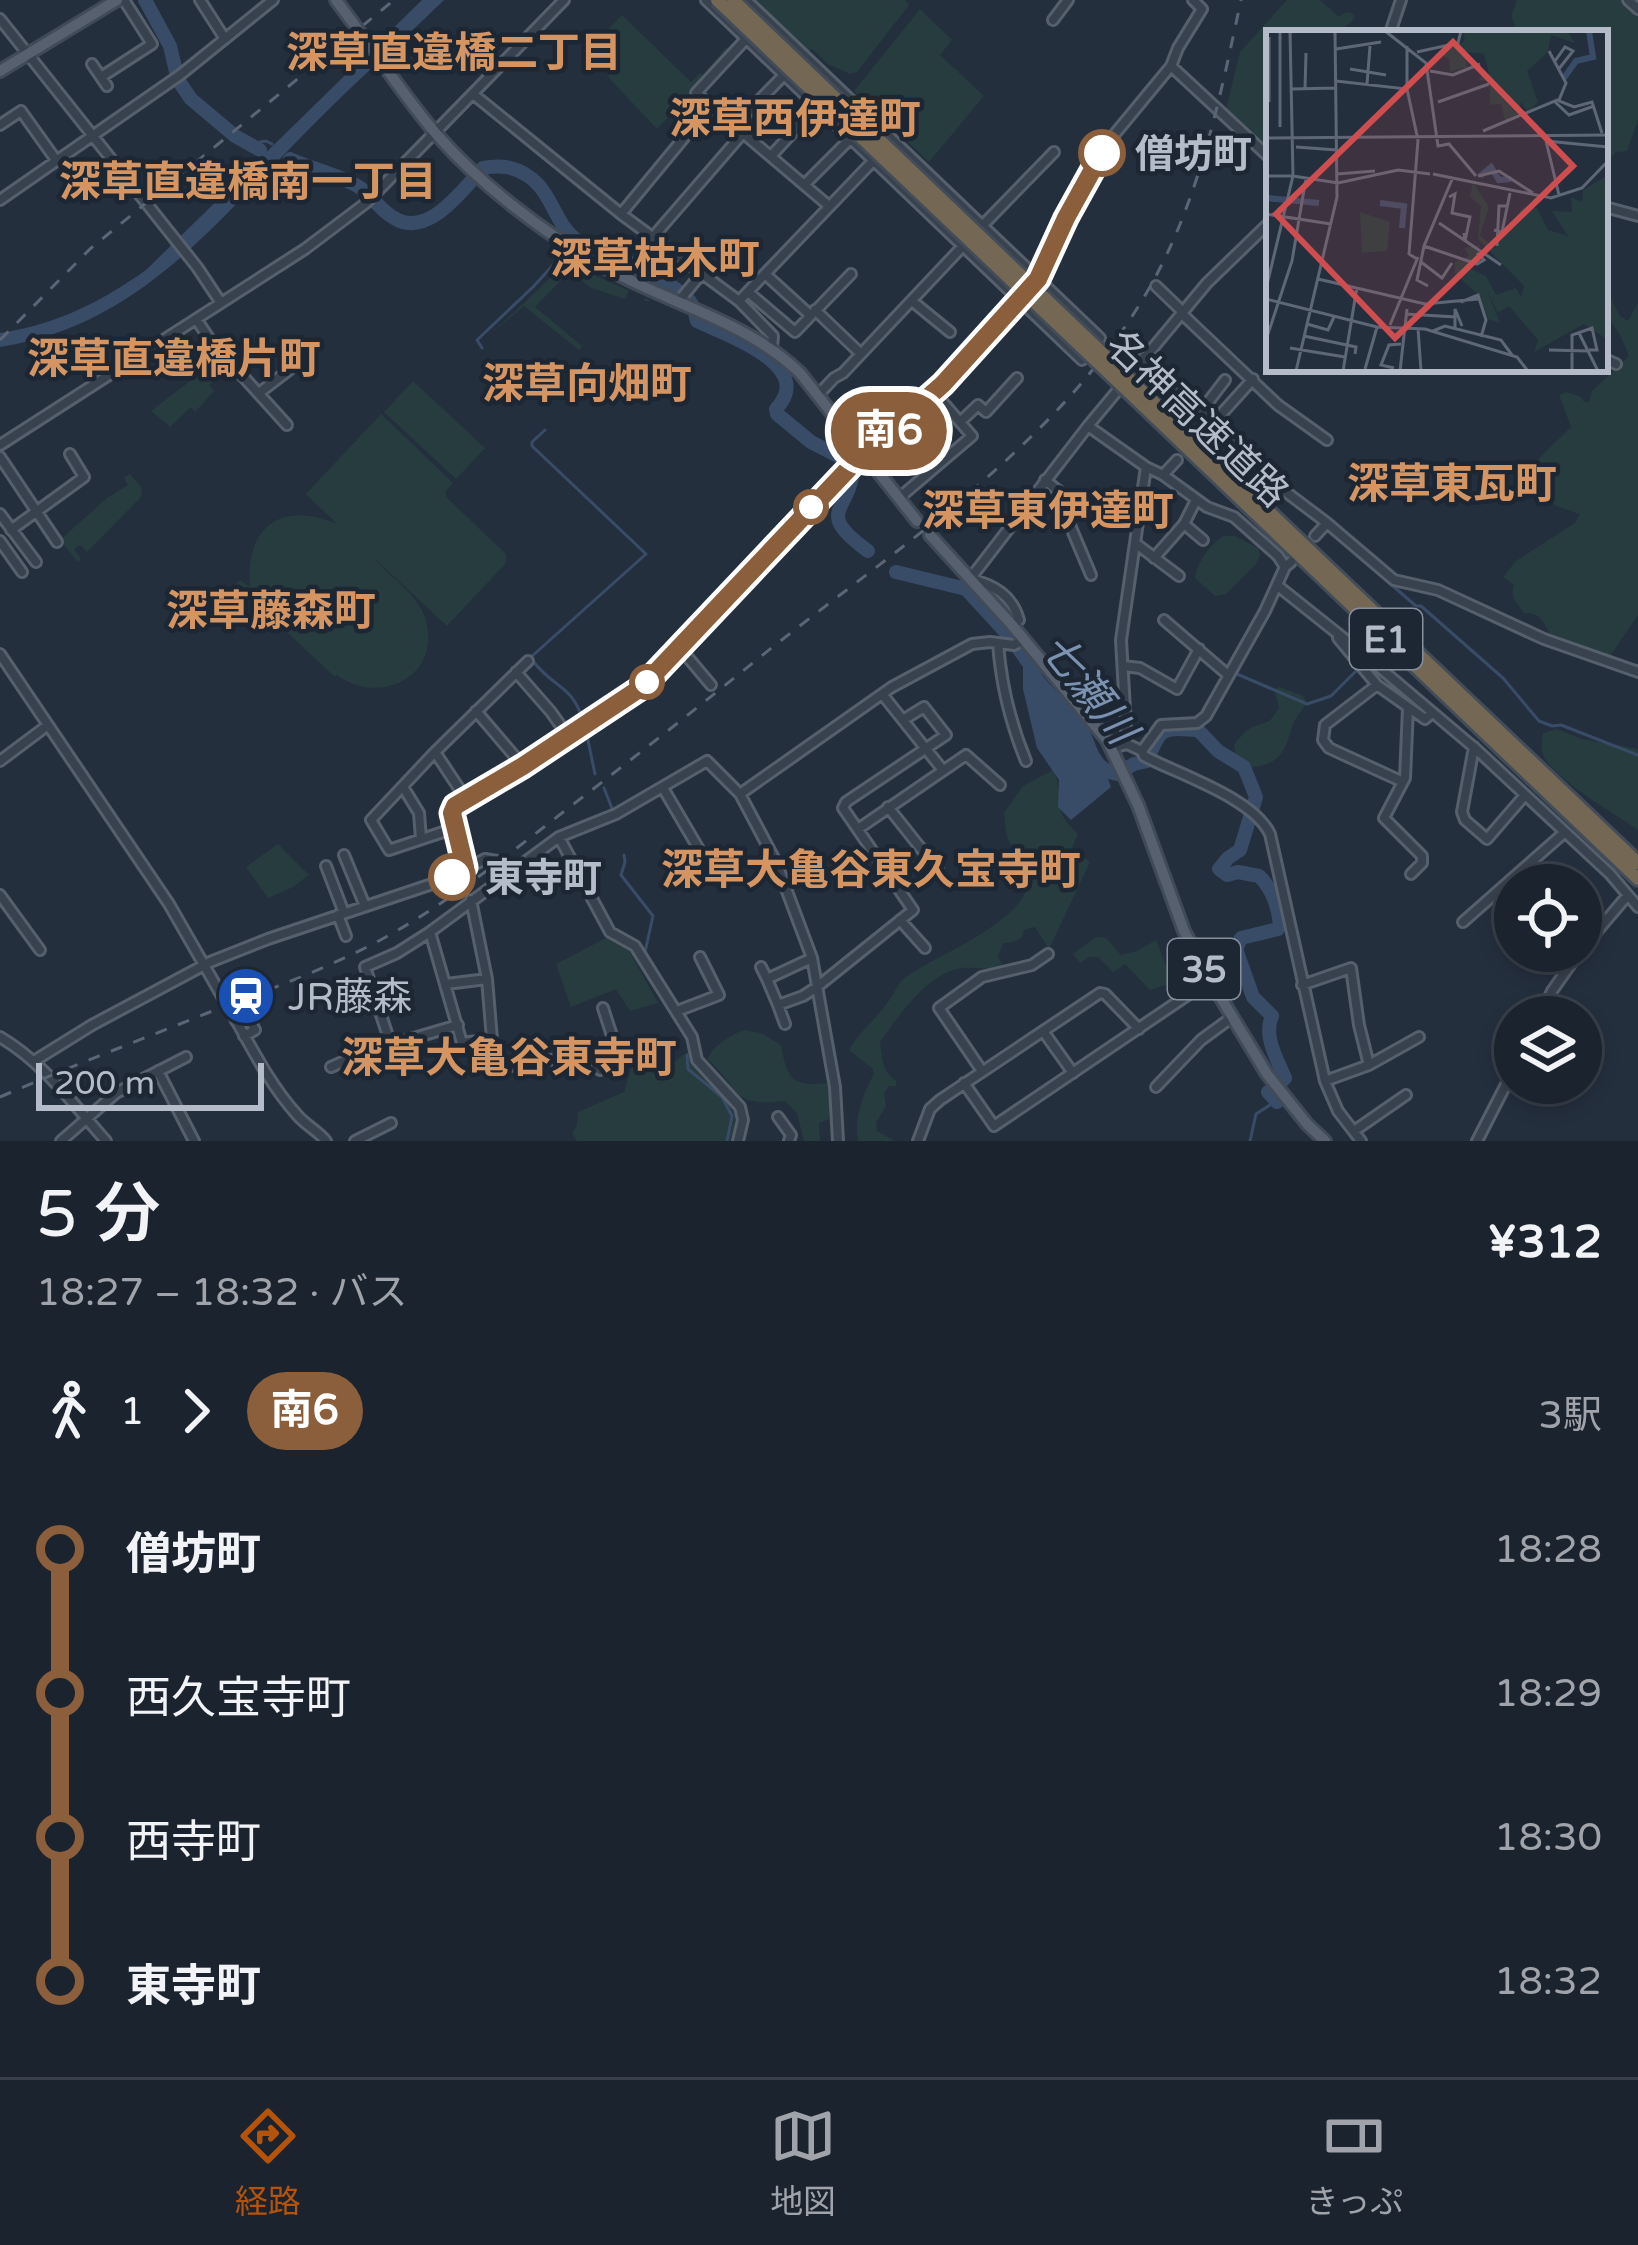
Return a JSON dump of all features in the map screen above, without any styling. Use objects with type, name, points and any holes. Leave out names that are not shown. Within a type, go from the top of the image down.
[{"type":"highway","name":"名神高速道路","points":[[717,0],[1638,863]]},
{"type":"highway","name":"名神高速道路","points":[[733,0],[1638,879]]},
{"type":"main road","points":[[0,71],[121,0]]},
{"type":"main road","points":[[336,0],[436,133],[477,173],[524,214],[601,266],[682,299],[772,348],[818,395],[855,462],[917,521]]},
{"type":"main road","name":"35","points":[[930,535],[1112,748],[1179,920],[1210,980],[1267,1074],[1325,1141]]},
{"type":"street","points":[[92,64],[104,81],[152,44],[121,0]]},
{"type":"street","points":[[200,0],[225,39]]},
{"type":"street","points":[[0,184],[4,198],[177,77],[273,0]]},
{"type":"street","points":[[0,445],[305,249],[371,198],[564,0]]},
{"type":"street","points":[[706,0],[1082,359]]},
{"type":"street","points":[[746,0],[1100,338]]},
{"type":"street","points":[[1053,20],[1068,0]]},
{"type":"street","points":[[1193,0],[1202,10]]},
{"type":"street","points":[[464,869],[452,810],[642,687],[855,462],[934,392],[1019,302],[1038,279],[1110,140],[1171,66],[1209,0]]},
{"type":"street","points":[[1393,30],[1402,0]]},
{"type":"street","points":[[1628,0],[1638,9]]},
{"type":"street","points":[[0,19],[221,303]]},
{"type":"street","points":[[746,39],[696,93],[829,206]]},
{"type":"street","points":[[1171,66],[1266,155]]},
{"type":"street","points":[[653,237],[784,75]]},
{"type":"street","points":[[473,94],[621,214],[739,301],[773,336],[772,348]]},
{"type":"street","points":[[621,214],[711,105]]},
{"type":"street","points":[[770,156],[817,106]]},
{"type":"street","points":[[0,125],[21,111],[56,160]]},
{"type":"street","points":[[804,185],[850,138]]},
{"type":"street","points":[[983,225],[1054,152]]},
{"type":"street","points":[[739,301],[873,160]]},
{"type":"street","points":[[1608,208],[1638,216]]},
{"type":"street","points":[[970,579],[1144,357],[1266,226]]},
{"type":"street","points":[[818,395],[962,247]]},
{"type":"street","points":[[682,299],[702,273]]},
{"type":"street","points":[[764,274],[862,354]]},
{"type":"street","points":[[748,292],[793,332],[851,274]]},
{"type":"street","points":[[1156,286],[1278,405],[1327,440]]},
{"type":"street","points":[[912,301],[950,332]]},
{"type":"street","points":[[196,319],[287,425]]},
{"type":"street","points":[[1144,357],[1202,410],[1210,427],[1394,580],[1438,590],[1544,639],[1638,672]]},
{"type":"street","points":[[1608,360],[1616,364]]},
{"type":"street","points":[[259,393],[290,370]]},
{"type":"street","points":[[960,422],[978,406],[986,412],[1017,378]]},
{"type":"street","points":[[1210,427],[1253,379]]},
{"type":"street","points":[[1202,410],[1226,380]]},
{"type":"street","points":[[898,499],[972,436],[934,392]]},
{"type":"street","points":[[1088,426],[1196,500],[1234,517],[1288,564],[1250,645],[1206,716],[1197,723],[1161,725],[1146,755]]},
{"type":"street","points":[[22,572],[1,542],[84,477],[70,454]]},
{"type":"street","points":[[0,457],[57,542]]},
{"type":"street","points":[[1163,475],[1177,460]]},
{"type":"street","points":[[1127,744],[1121,640],[1146,467]]},
{"type":"street","points":[[1045,480],[1072,502],[1067,518],[1091,575]]},
{"type":"street","points":[[1154,558],[1184,524],[1196,500]]},
{"type":"street","points":[[0,514],[36,562]]},
{"type":"street","points":[[1315,536],[1327,523]]},
{"type":"street","points":[[1184,524],[1203,540]]},
{"type":"street","points":[[1135,543],[1179,576]]},
{"type":"street","points":[[1278,586],[1474,748],[1610,874],[1638,907]]},
{"type":"street","points":[[1164,620],[1228,674]]},
{"type":"street","points":[[1335,631],[1377,685],[1425,719],[1433,712]]},
{"type":"street","points":[[740,794],[881,694],[972,644],[1019,642]]},
{"type":"street","points":[[998,643],[1000,678],[1026,761]]},
{"type":"street","points":[[680,648],[711,685]]},
{"type":"street","points":[[1123,666],[1141,668],[1177,689],[1199,649]]},
{"type":"street","points":[[0,654],[4,669],[49,725],[137,855],[233,1016],[251,1018],[255,1030],[244,1036],[278,1091],[326,1141]]},
{"type":"street","points":[[455,825],[389,850],[371,820],[528,661]]},
{"type":"street","points":[[516,672],[568,736]]},
{"type":"street","points":[[1377,685],[1325,725],[1323,740],[1329,748],[1403,782]]},
{"type":"street","points":[[881,694],[942,770]]},
{"type":"street","points":[[778,1005],[817,987],[913,910],[843,808],[946,735],[924,706],[903,720]]},
{"type":"street","points":[[1408,708],[1403,782],[1384,818],[1422,856],[1412,874]]},
{"type":"street","points":[[476,711],[523,766]]},
{"type":"street","points":[[0,761],[49,725]]},
{"type":"street","points":[[1112,748],[1127,744],[1252,811],[1266,825],[1325,1081],[1338,1111],[1361,1141]]},
{"type":"street","points":[[1474,748],[1462,812],[1465,820],[1487,839],[1526,795]]},
{"type":"street","points":[[435,752],[466,800]]},
{"type":"street","points":[[858,829],[966,755],[1000,785]]},
{"type":"street","points":[[391,1045],[365,967],[430,932],[513,864],[707,761],[740,794],[776,862],[812,958],[836,1087],[838,1141]]},
{"type":"street","points":[[403,787],[418,813],[421,839]]},
{"type":"street","points":[[663,788],[700,851]]},
{"type":"street","points":[[888,807],[938,870]]},
{"type":"street","points":[[1463,922],[1565,832]]},
{"type":"street","points":[[559,837],[610,932],[647,960],[679,1010],[697,1060],[740,1107],[743,1120],[738,1141]]},
{"type":"street","points":[[344,855],[364,906]]},
{"type":"street","points":[[34,1061],[206,964],[455,876],[485,859],[513,864]]},
{"type":"street","points":[[326,866],[346,936]]},
{"type":"street","points":[[0,896],[40,950]]},
{"type":"street","points":[[1627,896],[1638,916]]},
{"type":"street","points":[[1602,925],[1627,896]]},
{"type":"street","points":[[472,900],[488,979],[498,1068],[615,1045]]},
{"type":"street","points":[[900,920],[925,949]]},
{"type":"street","points":[[430,932],[462,1043],[492,1039]]},
{"type":"street","points":[[982,1071],[939,1008],[982,977],[1032,964],[1048,954]]},
{"type":"street","points":[[679,1010],[719,995],[700,957]]},
{"type":"street","points":[[767,979],[812,958]]},
{"type":"street","points":[[761,968],[785,1024]]},
{"type":"street","points":[[1302,985],[1351,968],[1370,1065]]},
{"type":"street","points":[[446,984],[488,979]]},
{"type":"street","points":[[964,1083],[994,1126],[1210,980]]},
{"type":"street","points":[[917,1141],[930,1109],[1100,993],[1139,1029]]},
{"type":"street","points":[[592,1052],[600,1070],[615,1066],[615,1045],[602,1008]]},
{"type":"street","points":[[1156,1087],[1201,1040],[1232,1018]]},
{"type":"street","points":[[331,1067],[458,1025]]},
{"type":"street","points":[[1042,1031],[1073,1073]]},
{"type":"street","points":[[0,1037],[24,1051],[106,1141]]},
{"type":"street","points":[[1325,1081],[1370,1065],[1419,1037]]},
{"type":"street","points":[[61,1141],[116,1093],[186,1058]]},
{"type":"street","points":[[158,1071],[194,1141]]},
{"type":"street","points":[[1354,1131],[1406,1095]]},
{"type":"street","points":[[1478,1141],[1496,1104]]},
{"type":"street","points":[[778,1117],[791,1135],[789,1141]]},
{"type":"street","points":[[355,1141],[391,1123]]},
{"type":"green space","points":[[753,0],[905,0],[909,5],[857,72],[850,74],[828,64],[812,49],[808,52]]},
{"type":"green space","points":[[1287,0],[1320,0],[1339,17],[1346,12],[1355,17],[1339,30],[1266,30],[1264,145],[1225,113],[1240,52]]},
{"type":"green space","points":[[1517,0],[1621,0],[1638,15],[1638,120],[1627,151],[1616,152],[1608,160],[1608,30],[1520,30],[1511,16]]},
{"type":"green space","points":[[920,9],[952,40],[940,55],[984,96],[929,162],[854,91]]},
{"type":"green space","points":[[622,15],[691,82],[728,49],[657,129],[591,54],[590,48]]},
{"type":"green space","points":[[567,254],[594,275],[629,291],[625,299],[591,288],[570,271],[535,307],[582,346],[579,350],[524,306],[491,334],[549,279]]},
{"type":"green space","points":[[1608,294],[1628,321],[1638,303],[1638,615],[1610,656],[1551,637],[1538,616],[1524,613],[1513,596],[1514,585],[1503,577],[1516,561],[1575,523],[1580,514],[1556,506],[1522,475],[1571,427],[1559,395],[1567,392],[1589,402],[1592,391],[1629,356],[1608,318]]},
{"type":"green space","points":[[208,367],[217,377],[209,385],[214,391],[195,412],[191,407],[170,427],[151,411]]},
{"type":"green space","points":[[413,381],[485,448],[456,479],[384,412]]},
{"type":"green space","points":[[381,414],[453,483],[446,497],[506,554],[506,563],[447,626],[374,558],[419,605],[428,644],[414,673],[386,687],[369,688],[334,676],[236,585],[240,580],[250,587],[254,548],[271,524],[300,515],[337,524],[306,494]]},
{"type":"green space","points":[[130,474],[142,488],[141,497],[87,552],[80,545],[74,549],[81,559],[78,562],[60,540],[128,485],[124,478]]},
{"type":"green space","points":[[1224,536],[1235,536],[1258,548],[1260,556],[1226,594],[1215,596],[1195,578],[1205,554]]},
{"type":"green space","points":[[1274,689],[1303,696],[1307,703],[1278,758],[1248,768],[1236,757],[1234,745],[1247,730],[1273,717],[1279,707]]},
{"type":"green space","points":[[1557,729],[1582,739],[1638,749],[1638,830],[1570,784],[1548,762],[1542,750],[1543,733]]},
{"type":"green space","points":[[1053,770],[1060,809],[1078,834],[1072,848],[1090,862],[1049,949],[1035,927],[1024,930],[1014,942],[1003,943],[998,957],[1002,964],[956,969],[923,989],[880,1042],[883,1064],[896,1086],[884,1093],[886,1106],[876,1123],[877,1131],[895,1141],[858,1141],[860,1107],[874,1074],[849,1050],[903,979],[996,924],[1023,897],[1027,869],[1008,838],[1004,813],[1023,786]]},
{"type":"green space","points":[[278,844],[309,875],[268,898],[246,867]]},
{"type":"green space","points":[[610,936],[626,945],[658,1003],[630,1011],[616,989],[571,1007],[556,964]]},
{"type":"green space","points":[[1096,937],[1106,938],[1121,955],[1156,940],[1165,963],[1188,986],[1177,994],[1169,984],[1150,990],[1125,964],[1113,972],[1098,957],[1080,963],[1073,954]]},
{"type":"green space","points":[[745,1030],[781,1045],[793,1078],[827,1083],[833,1090],[829,1119],[819,1123],[820,1141],[804,1141],[797,1113],[785,1101],[745,1099],[708,1059],[723,1041]]},
{"type":"green space","points":[[692,1051],[705,1075],[730,1102],[735,1125],[731,1141],[577,1141],[572,1133],[578,1112],[624,1092],[634,1058],[649,1065],[659,1060],[668,1064]]},
{"type":"water","points":[[422,0],[444,0],[172,265],[94,317],[0,347],[0,333],[77,310],[146,270]]},
{"type":"water","points":[[1029,655],[1086,725],[1099,753],[1111,765],[1107,776],[1111,787],[1071,820],[1058,807],[1059,780],[1037,748],[1023,689],[1023,660]]},
{"type":"waterway","name":"七瀬川","points":[[145,0],[170,46],[178,80],[191,99],[235,136],[260,150]]},
{"type":"waterway","points":[[250,144],[272,144]]},
{"type":"waterway","name":"七瀬川","points":[[290,159],[352,183],[389,215],[407,223],[432,217],[483,168],[506,167],[528,176],[578,241],[670,285],[691,303],[697,321],[764,354],[777,366],[786,393],[777,414],[853,470],[838,519],[868,551]]},
{"type":"waterway","points":[[482,348],[477,340],[565,252]]},
{"type":"waterway","points":[[531,657],[646,554],[532,446],[545,430]]},
{"type":"waterway","points":[[1335,536],[1503,678],[1539,721],[1638,755]]},
{"type":"waterway","name":"七瀬川","points":[[896,572],[966,589],[1035,672]]},
{"type":"waterway","points":[[1216,705],[1256,635]]},
{"type":"waterway","points":[[533,661],[568,693],[583,721]]},
{"type":"waterway","points":[[1237,674],[1307,704],[1331,696],[1358,669]]},
{"type":"waterway","points":[[1198,730],[1208,719]]},
{"type":"waterway","name":"七瀬川","points":[[1096,765],[1117,774],[1147,761],[1160,735],[1177,729],[1198,730],[1218,751],[1244,767],[1256,797],[1240,850],[1219,869],[1227,875],[1259,876],[1276,905],[1278,929],[1241,938],[1236,949],[1253,997],[1272,1016],[1270,1039],[1285,1078],[1282,1081]]},
{"type":"waterway","points":[[586,731],[595,774]]},
{"type":"waterway","points":[[604,788],[613,811]]},
{"type":"waterway","points":[[624,855],[621,875],[653,916],[647,957]]},
{"type":"waterway","points":[[652,965],[677,1003]]},
{"type":"waterway","points":[[687,1055],[688,1069],[722,1097],[732,1116],[727,1141]]},
{"type":"waterway","name":"七瀬川","points":[[1270,1091],[1277,1102]]},
{"type":"waterway","points":[[1250,1141],[1256,1114],[1276,1101]]},
{"type":"railway","points":[[0,340],[90,249],[394,0]]},
{"type":"railway","points":[[0,1097],[310,973],[420,917],[635,757],[1011,456],[1100,361],[1158,271],[1203,158],[1241,0]]},
{"type":"bus line","name":"南6","points":[[452,877],[465,867],[452,813],[455,806],[642,687],[853,464],[943,384],[1043,272],[1102,153]]},
{"type":"place","name":"僧坊町","points":[[1102,153]]},
{"type":"place","name":"東寺町","points":[[452,877]]},
{"type":"place","name":"JR藤森","points":[[246,996]]},
{"type":"district","name":"深草直違橋二丁目","points":[[454,52]]},
{"type":"district","name":"深草西伊達町","points":[[795,118]]},
{"type":"district","name":"深草直違橋南一丁目","points":[[248,181]]},
{"type":"district","name":"深草枯木町","points":[[655,258]]},
{"type":"district","name":"深草直違橋片町","points":[[174,358]]},
{"type":"district","name":"深草向畑町","points":[[587,383]]},
{"type":"district","name":"深草東瓦町","points":[[1452,483]]},
{"type":"district","name":"深草東伊達町","points":[[1048,510]]},
{"type":"district","name":"深草藤森町","points":[[271,610]]},
{"type":"district","name":"深草大亀谷東久宝寺町","points":[[871,869]]},
{"type":"district","name":"深草大亀谷東寺町","points":[[509,1057]]}]
